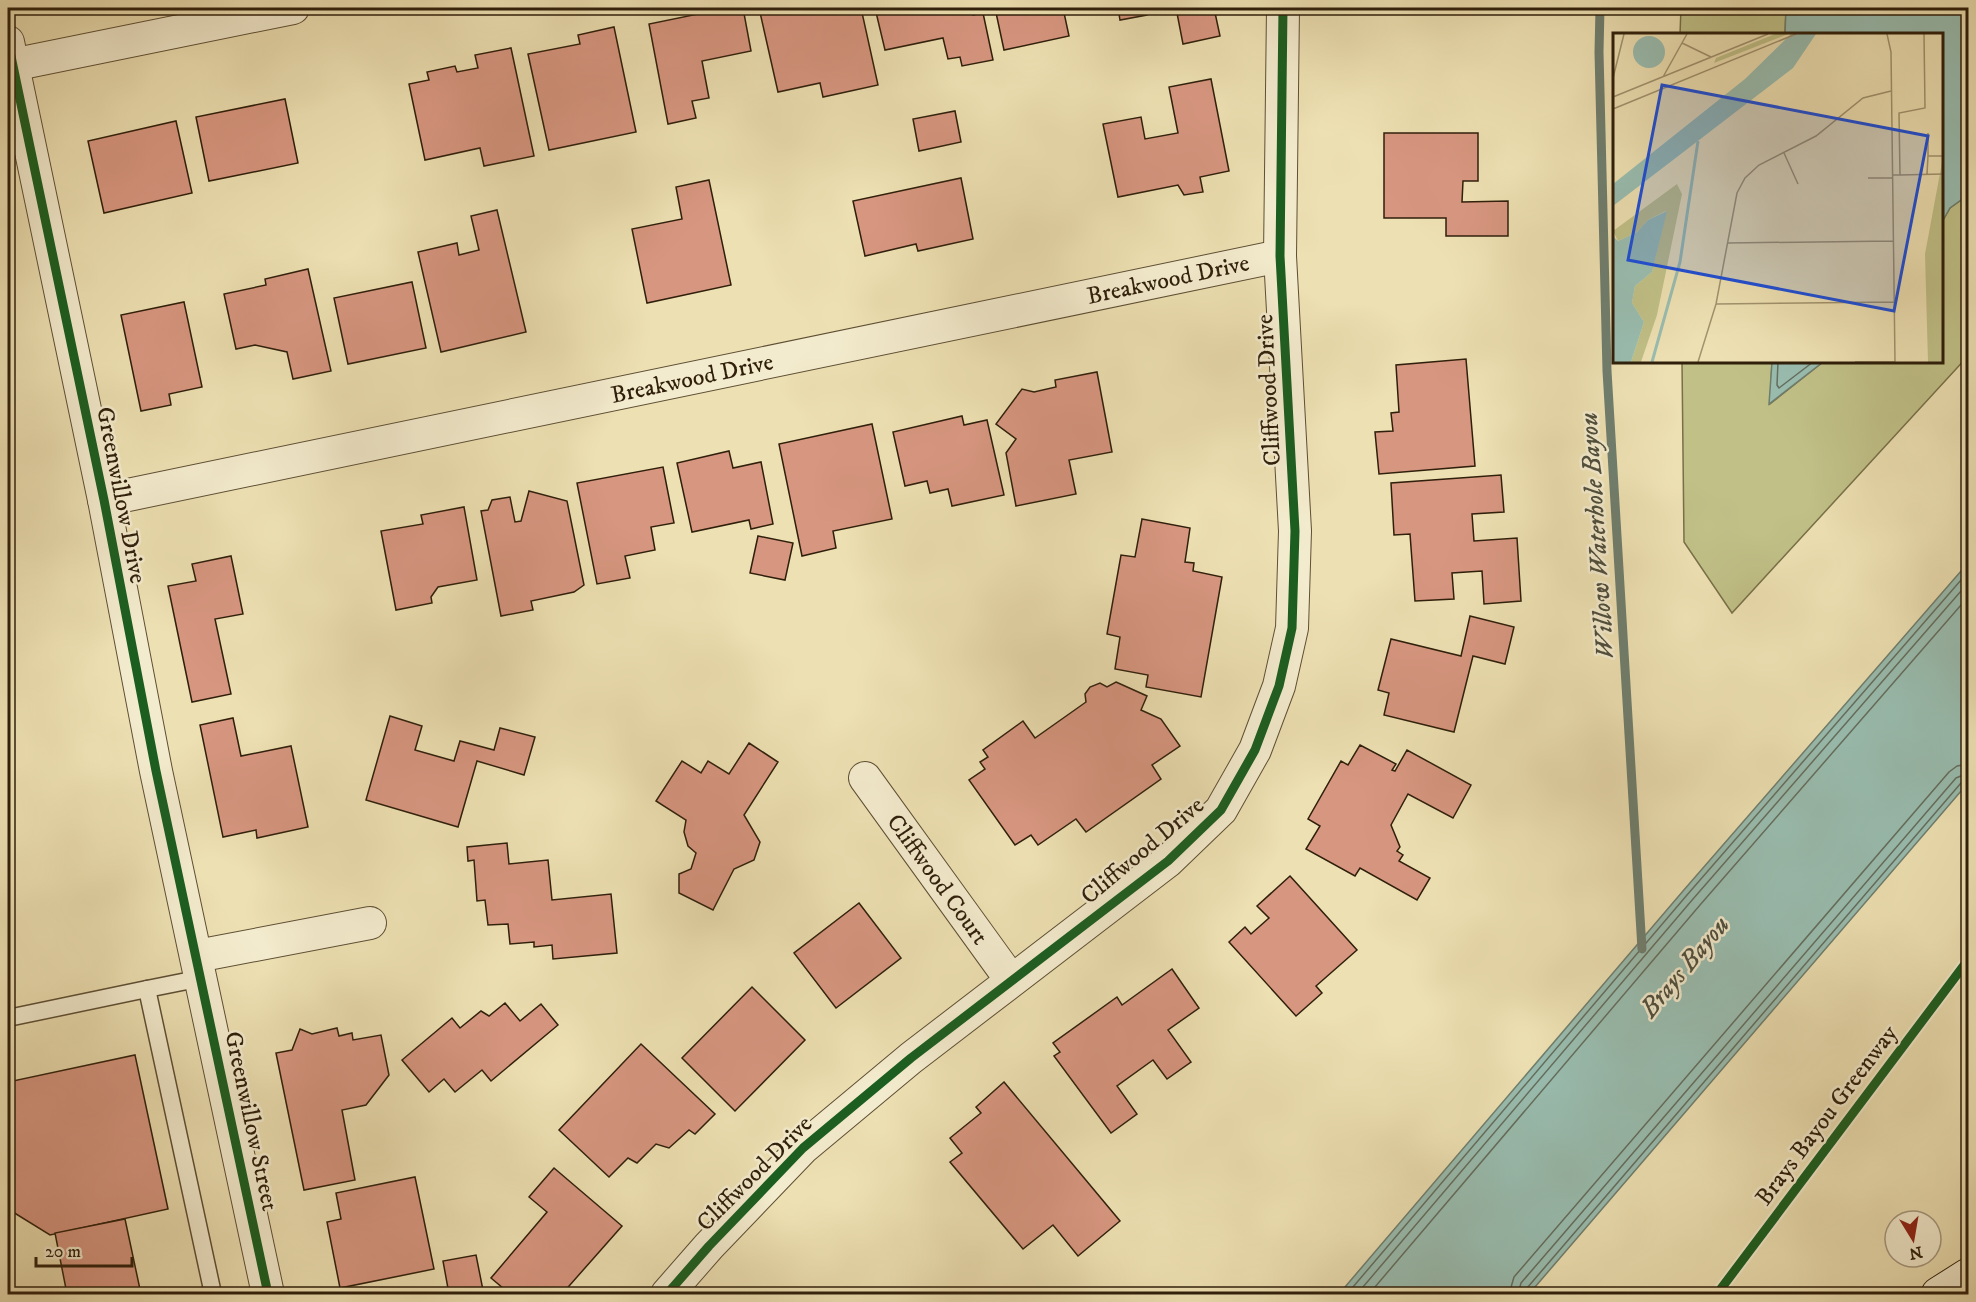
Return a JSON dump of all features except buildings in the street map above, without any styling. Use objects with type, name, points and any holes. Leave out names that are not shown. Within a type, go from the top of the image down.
[{"type":"main road","points":[[1938,1294],[1968,1275]]},
{"type":"street","points":[[10,54],[293,8]]},
{"type":"street","name":"Cliffwood Drive","points":[[667,1294],[709,1246],[803,1148],[911,1058],[1168,861],[1221,810],[1255,750],[1271,707],[1292,628],[1295,531],[1280,255],[1283,8]]},
{"type":"street","name":"Greenwillow Drive","points":[[10,54],[104,500],[156,771],[200,967]]},
{"type":"street","name":"Breakwood Drive","points":[[104,500],[1280,255]]},
{"type":"street","name":"Cliffwood Court","points":[[865,778],[1011,980]]},
{"type":"street","points":[[200,967],[370,923]]},
{"type":"street","name":"Greenwillow Street","points":[[200,967],[268,1294]]},
{"type":"lane","points":[[8,1018],[147,989],[200,967]]},
{"type":"lane","points":[[147,989],[213,1294]]},
{"type":"green space","points":[[1681,8],[1786,8],[1785,33],[1680,33]]},
{"type":"green space","points":[[1968,195],[1968,356],[1732,613],[1684,542],[1682,363],[1772,363],[1770,404],[1822,363],[1943,363],[1943,220],[1950,208]]},
{"type":"water","points":[[1786,8],[1968,8],[1968,195],[1950,208],[1943,220],[1943,33],[1785,33]]},
{"type":"water","points":[[1772,363],[1822,363],[1769,404]]},
{"type":"water","name":"Brays Bayou","points":[[1968,563],[1968,783],[1529,1294],[1339,1294],[1683,891]]},
{"type":"waterway","name":"Willow Waterhole Bayou","points":[[1600,8],[1599,52],[1607,371],[1642,949]]},
{"type":"cycle path","points":[[667,1294],[709,1246],[803,1148],[911,1058],[1168,861],[1221,810],[1255,750],[1279,686],[1292,628],[1295,531],[1280,256],[1283,8]]},
{"type":"cycle path","points":[[8,42],[104,500],[156,771],[268,1294]]},
{"type":"cycle path","name":"Brays Bayou Greenway","points":[[1717,1294],[1968,960]]}]
